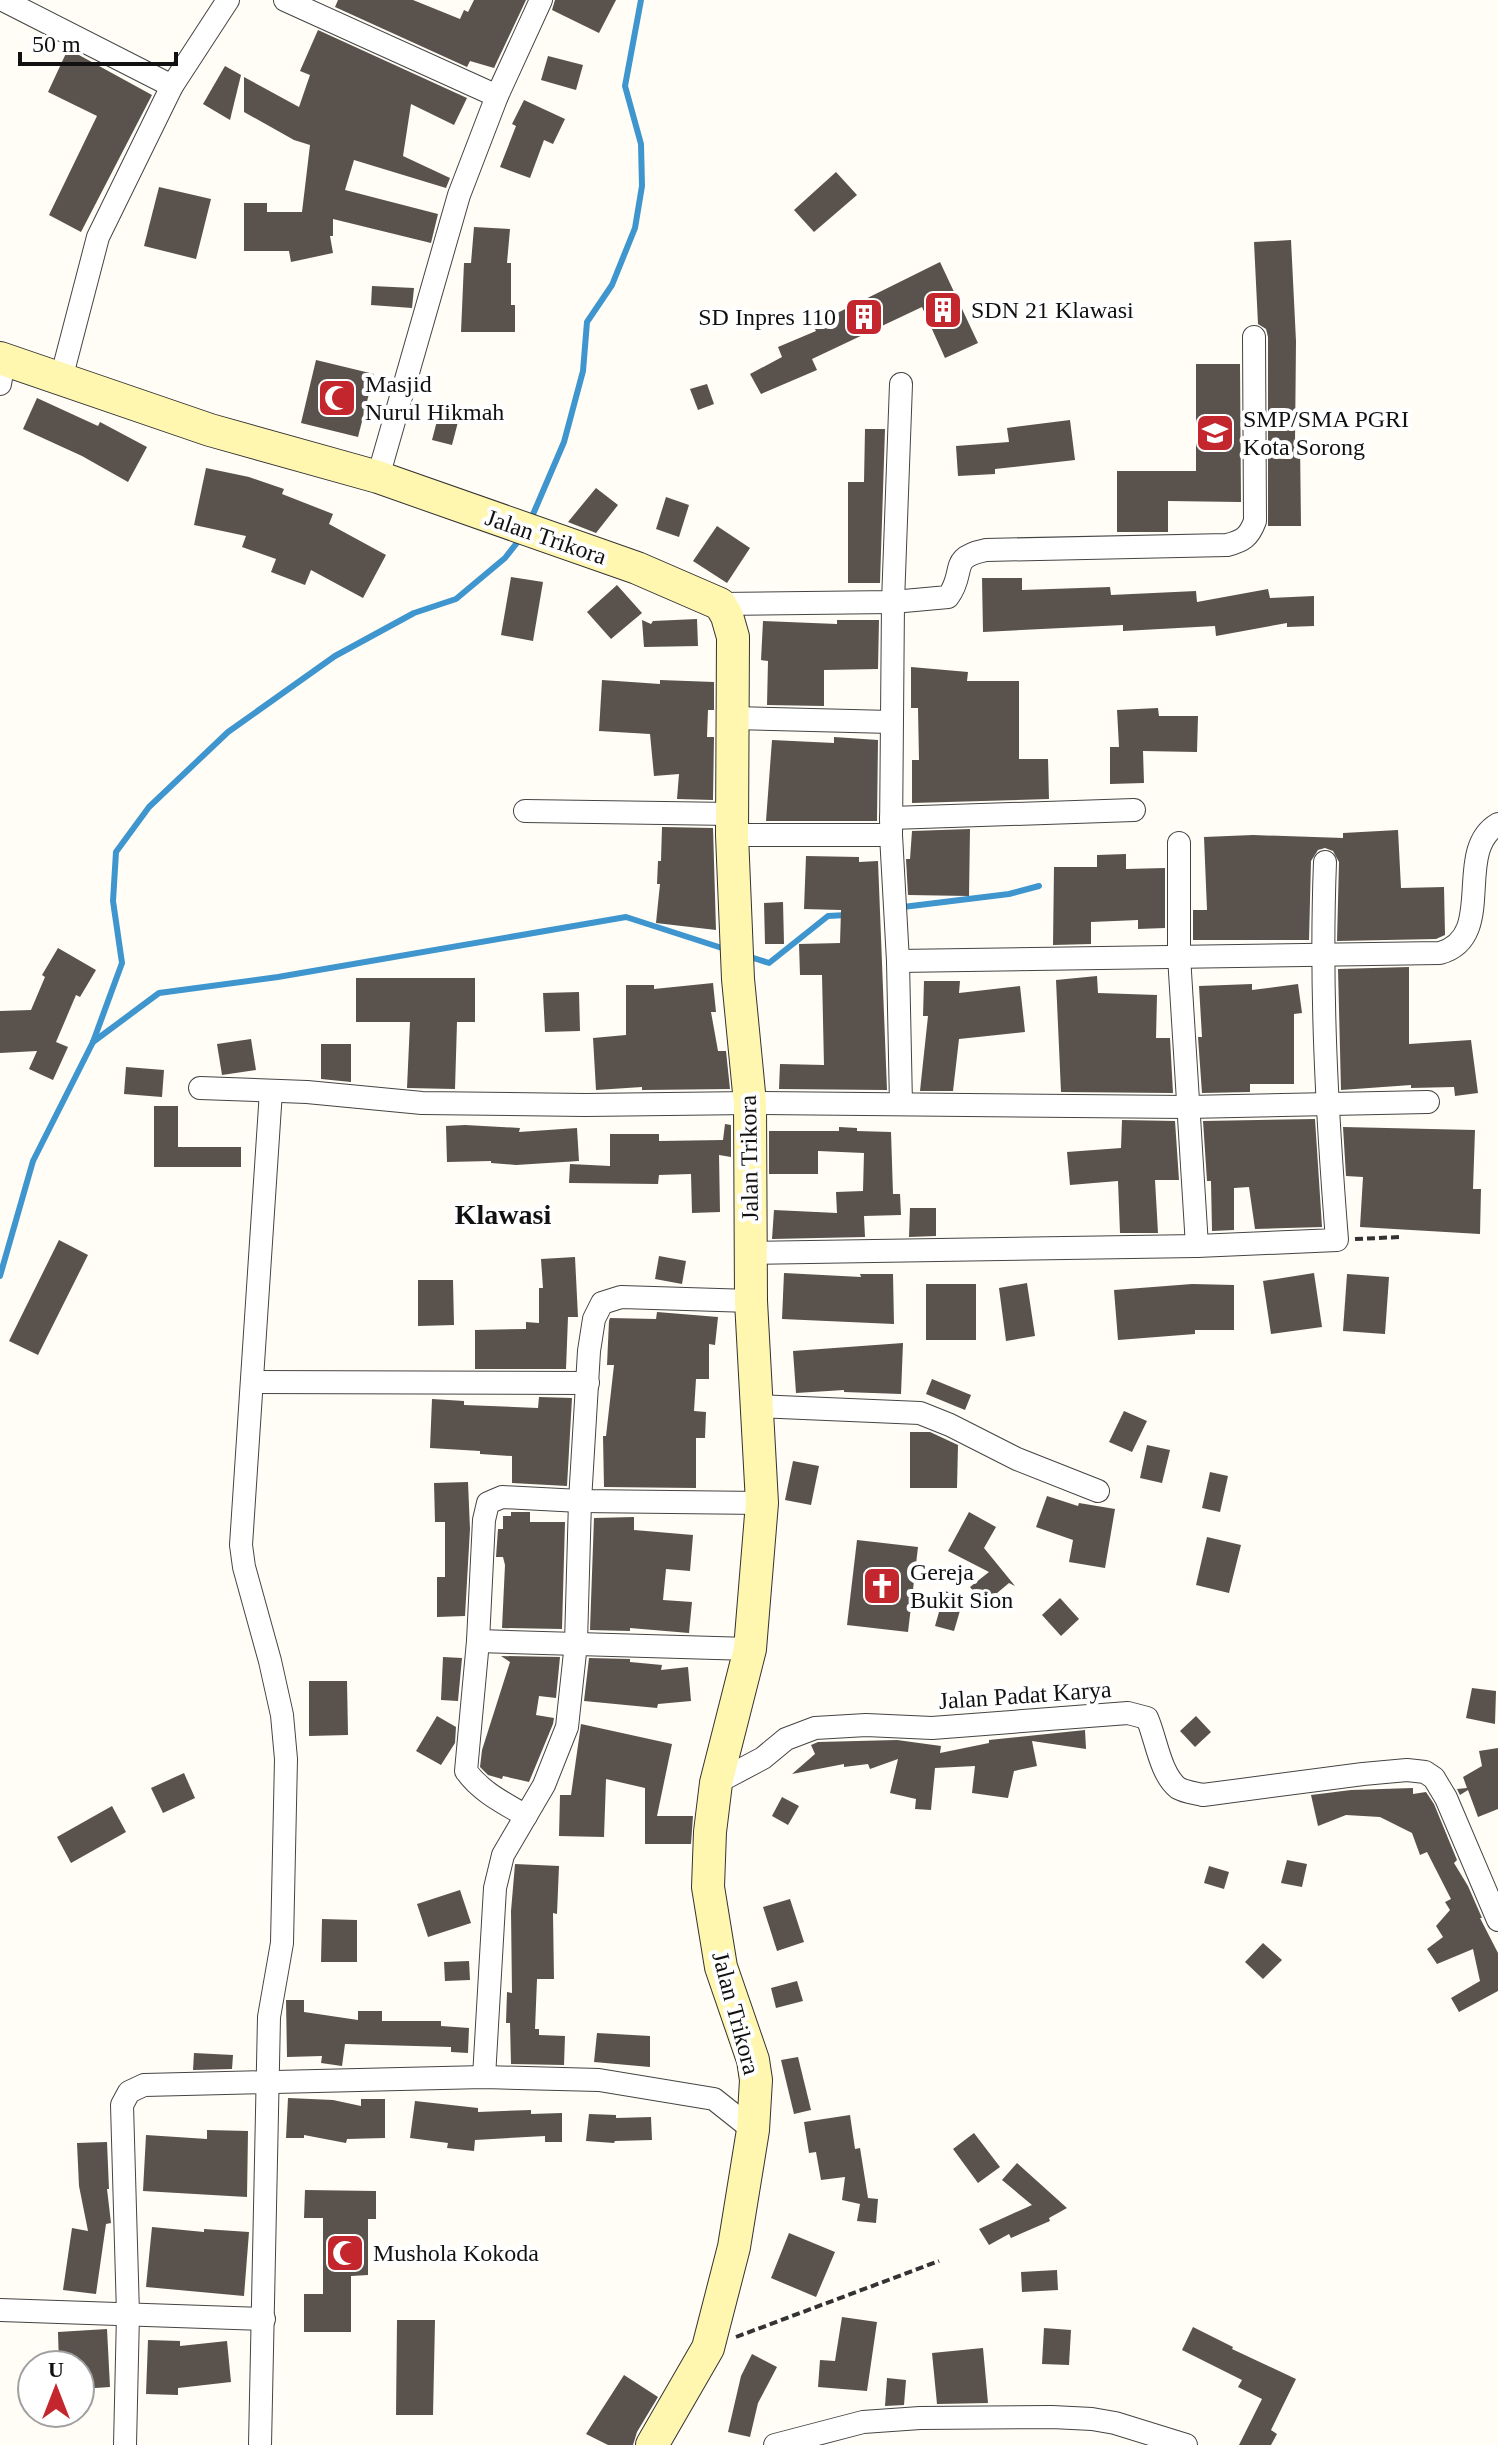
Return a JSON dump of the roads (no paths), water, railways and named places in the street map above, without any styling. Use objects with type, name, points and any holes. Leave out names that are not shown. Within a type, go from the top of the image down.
[{"type":"street","points":[[3,0],[172,86]]},
{"type":"street","points":[[61,379],[98,237],[172,86],[228,0]]},
{"type":"street","points":[[285,0],[497,96]]},
{"type":"street","points":[[378,477],[459,195],[497,96],[541,0]]},
{"type":"street","points":[[720,604],[893,602],[948,597],[954,589],[960,562],[967,554],[986,550],[1227,545],[1241,542],[1249,535],[1255,521],[1254,337]]},
{"type":"street","name":"Jalan Trikora","points":[[1,368],[61,379],[210,430],[378,477],[637,568],[720,604],[727,616],[733,637],[735,924],[750,1103],[751,1301],[762,1503],[750,1649],[716,1783],[708,1887],[721,1967],[753,2060],[756,2080],[753,2130],[734,2247],[708,2348],[652,2445]]},
{"type":"street","points":[[901,384],[891,722],[891,827],[901,1104]]},
{"type":"street","points":[[733,718],[891,722]]},
{"type":"street","points":[[525,811],[732,824],[891,827],[1134,810]]},
{"type":"street","points":[[898,961],[1440,953],[1457,950],[1471,938],[1478,915],[1481,842],[1498,824]]},
{"type":"street","points":[[1179,843],[1179,956],[1197,1246]]},
{"type":"street","points":[[751,1253],[1197,1246],[1337,1240],[1327,1105],[1321,954],[1325,862]]},
{"type":"street","points":[[200,1088],[271,1097],[585,1105],[750,1103],[1187,1107],[1428,1102]]},
{"type":"street","points":[[260,2445],[269,2017],[282,1943],[286,1759],[282,1715],[241,1545],[271,1097]]},
{"type":"street","points":[[484,2077],[495,1888],[503,1855],[550,1773],[567,1727],[576,1643],[580,1501],[594,1319],[602,1303],[621,1297],[751,1301]]},
{"type":"street","points":[[252,1382],[588,1383]]},
{"type":"street","points":[[756,1406],[920,1413],[1017,1459],[1098,1491]]},
{"type":"street","points":[[526,1816],[475,1784],[466,1771],[478,1641],[484,1520],[488,1503],[502,1497],[762,1503]]},
{"type":"street","points":[[478,1641],[750,1649]]},
{"type":"street","name":"Jalan Padat Karya","points":[[716,1783],[763,1758],[786,1739],[815,1728],[866,1725],[932,1728],[1128,1713],[1147,1718],[1168,1774],[1177,1787],[1203,1795],[1363,1774],[1407,1770],[1425,1772],[1434,1778],[1446,1798],[1498,1920]]},
{"type":"street","points":[[125,2445],[128,2314],[122,2105],[129,2092],[144,2085],[484,2077],[599,2080],[714,2099],[753,2130]]},
{"type":"street","points":[[0,2310],[264,2319]]},
{"type":"street","points":[[775,2445],[863,2422],[1022,2417],[1092,2419],[1186,2445]]},
{"type":"waterway","points":[[531,519],[564,442],[583,371],[587,322],[612,285],[635,228],[642,186],[641,144],[625,86],[641,0]]},
{"type":"waterway","points":[[0,1276],[33,1161],[93,1042],[122,963],[113,901],[116,852],[149,807],[228,732],[335,656],[414,613],[456,599],[505,558],[520,539]]},
{"type":"waterway","points":[[903,907],[1009,894],[1039,886]]},
{"type":"waterway","points":[[747,956],[769,963],[828,916],[847,915]]},
{"type":"waterway","points":[[93,1042],[159,993],[278,977],[626,917],[725,949]]},
{"type":"place","name":"SDN 21 Klawasi","points":[[943,310]]},
{"type":"place","name":"SD Inpres 110","points":[[864,317]]},
{"type":"place","name":"Masjid Nurul Hikmah","points":[[337,398]]},
{"type":"place","name":"SMP/SMA PGRI Kota Sorong","points":[[1215,433]]},
{"type":"place","name":"Gereja Bukit Sion","points":[[882,1586]]},
{"type":"place","name":"Mushola Kokoda","points":[[345,2253]]},
{"type":"district","name":"Klawasi","points":[[503,1214]]}]
